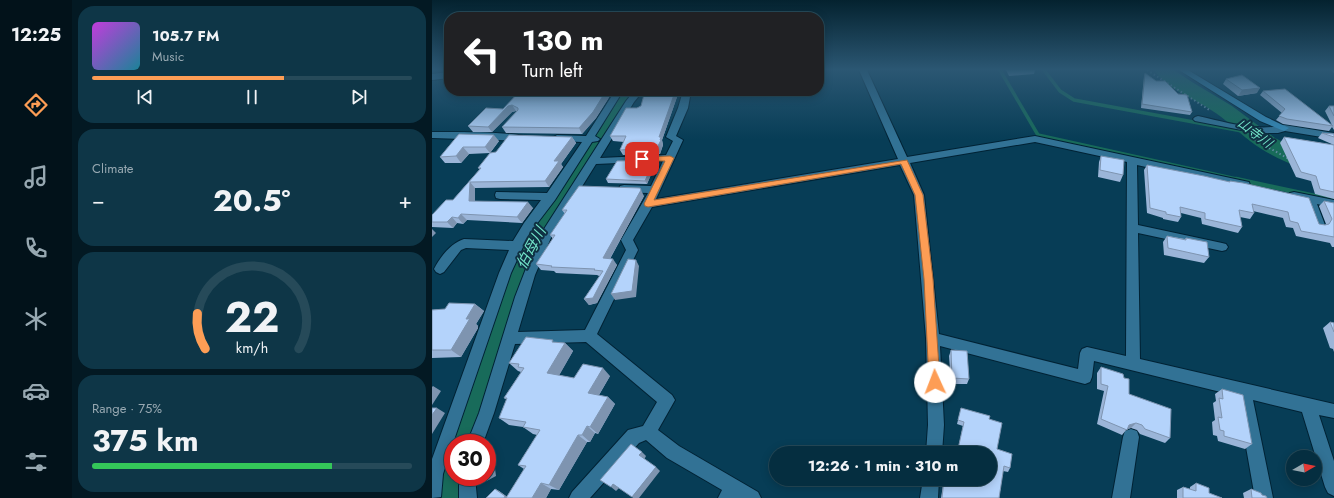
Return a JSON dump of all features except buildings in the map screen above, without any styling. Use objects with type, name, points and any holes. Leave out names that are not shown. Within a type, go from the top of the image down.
[{"type":"main road","points":[[1221,93],[1263,119],[1284,128]]},
{"type":"street","points":[[873,93],[919,195],[933,338],[936,426],[935,446]]},
{"type":"street","points":[[432,497],[435,474],[505,273],[516,246],[551,197],[616,96]]},
{"type":"street","points":[[479,434],[488,410],[525,286],[537,252],[592,161],[634,96]]},
{"type":"street","points":[[589,336],[632,250],[628,240],[655,190],[678,140],[671,137],[683,108],[686,96]]},
{"type":"street","points":[[1198,120],[1240,128],[1273,132],[1284,128],[1334,136]]},
{"type":"street","points":[[496,136],[506,125]]},
{"type":"street","points":[[432,135],[533,138]]},
{"type":"street","points":[[500,149],[509,137]]},
{"type":"street","points":[[549,138],[607,138]]},
{"type":"street","points":[[648,204],[1035,139],[1257,187]]},
{"type":"street","points":[[592,161],[670,158]]},
{"type":"street","points":[[1132,161],[1133,365]]},
{"type":"street","points":[[577,186],[593,187]]},
{"type":"street","points":[[616,188],[655,190]]},
{"type":"street","points":[[1287,194],[1334,204]]},
{"type":"street","points":[[500,195],[551,197]]},
{"type":"street","points":[[1310,199],[1319,225]]},
{"type":"street","points":[[1133,228],[1222,247]]},
{"type":"street","points":[[440,269],[457,247],[464,243],[516,246]]},
{"type":"street","points":[[510,338],[589,336],[667,400],[648,432],[634,436],[578,498]]},
{"type":"street","points":[[933,338],[1085,377],[1087,353],[1334,411]]},
{"type":"street","points":[[1244,391],[1264,498]]},
{"type":"street","points":[[1308,406],[1334,487]]},
{"type":"street","points":[[648,432],[673,452],[731,493],[752,498]]},
{"type":"street","points":[[1121,498],[1131,437]]},
{"type":"street","points":[[467,486],[468,498]]},
{"type":"street","points":[[929,498],[930,486]]},
{"type":"waterway","points":[[1014,93],[1038,135],[1241,180]]},
{"type":"waterway","points":[[1063,93],[1074,100],[1253,133]]},
{"type":"waterway","name":"山寺川","points":[[1197,93],[1234,116],[1258,137],[1276,148],[1314,165],[1334,170]]},
{"type":"waterway","name":"伯母川","points":[[463,434],[490,359],[524,254],[539,228],[625,96]]},
{"type":"waterway","points":[[1236,179],[1334,200]]},
{"type":"waterway","name":"伯母川","points":[[450,486],[452,498]]},
{"type":"route","points":[[642,159],[670,158],[648,204],[904,162],[919,195],[929,279],[935,382]]}]
